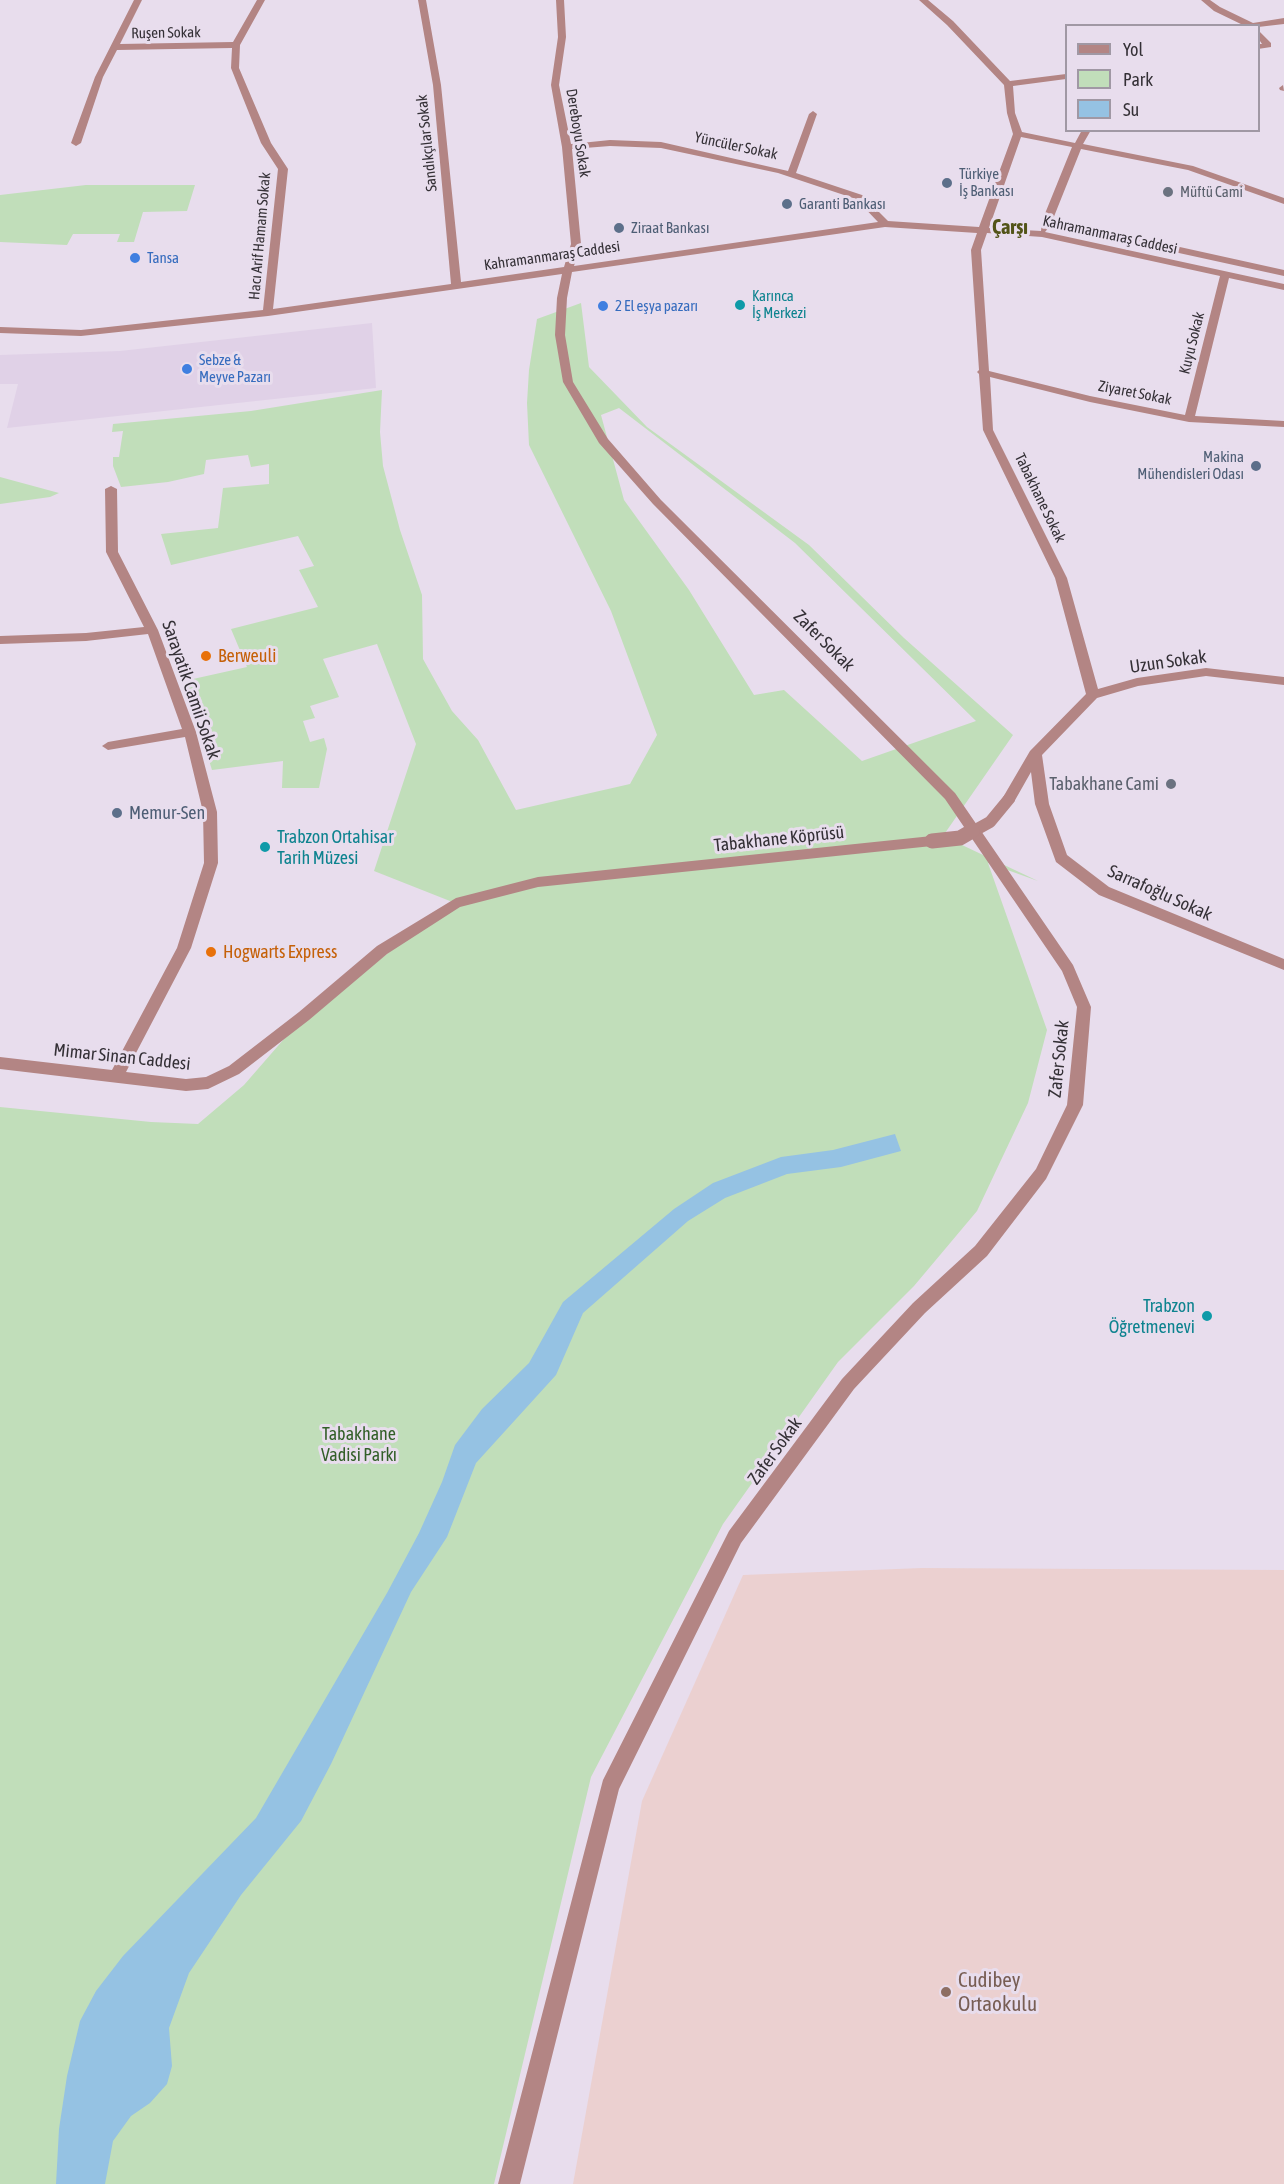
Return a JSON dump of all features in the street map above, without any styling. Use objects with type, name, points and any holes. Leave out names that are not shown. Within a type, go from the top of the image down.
[{"type":"street","name":"Ruşen Sokak","points":[[138,0],[114,47],[236,45]]},
{"type":"street","points":[[236,45],[261,0]]},
{"type":"street","name":"Sandıkçılar Sokak","points":[[422,0],[437,85],[456,284]]},
{"type":"street","name":"Dereboyu Sokak","points":[[560,0],[562,37],[555,84],[567,147],[576,244],[568,269]]},
{"type":"street","points":[[816,0],[823,0]]},
{"type":"street","points":[[923,0],[950,23],[1008,84],[1011,113],[1018,134],[1190,168],[1284,201]]},
{"type":"street","points":[[1205,0],[1217,9],[1249,24]]},
{"type":"street","points":[[1260,25],[1284,21]]},
{"type":"street","points":[[1260,35],[1268,45],[1260,47]]},
{"type":"street","name":"Hacı Arif Hamam Sokak","points":[[236,45],[235,68],[266,143],[284,169],[268,313]]},
{"type":"street","points":[[76,143],[99,77],[114,47]]},
{"type":"street","points":[[1008,84],[1065,76]]},
{"type":"street","points":[[791,175],[813,114]]},
{"type":"street","points":[[1042,234],[1086,132]]},
{"type":"street","name":"Tabakhane Sokak","points":[[1018,134],[976,250],[982,372],[988,430],[1061,578],[1093,695]]},
{"type":"street","name":"Yüncüler Sokak","points":[[567,147],[610,143],[661,146],[791,175],[859,197],[885,224]]},
{"type":"street","name":"Kahramanmaraş Caddesi","points":[[1047,221],[1284,273]]},
{"type":"street","name":"Kahramanmaraş Caddesi","points":[[0,330],[81,333],[268,313],[456,284],[885,224],[1042,234],[1225,276],[1284,287]]},
{"type":"street","name":"Zafer Sokak","points":[[509,2184],[610,1787],[735,1537],[848,1384],[919,1308],[981,1251],[1041,1174],[1075,1105],[1084,1007],[1068,969],[950,796],[657,502],[603,441],[568,382],[560,335],[562,298],[568,269]]},
{"type":"street","name":"Kuyu Sokak","points":[[1189,418],[1225,276]]},
{"type":"street","name":"Ziyaret Sokak","points":[[982,372],[1090,399],[1189,418],[1284,424]]},
{"type":"street","name":"Sarayatik Camii Sokak","points":[[111,489],[112,552],[152,630],[190,732],[210,812],[211,863],[184,948],[115,1078]]},
{"type":"street","points":[[0,640],[86,637],[152,630]]},
{"type":"street","name":"Uzun Sokak","points":[[1093,695],[1137,682],[1206,672],[1284,681]]},
{"type":"street","points":[[1035,754],[1093,695]]},
{"type":"street","points":[[108,746],[190,732]]},
{"type":"street","name":"Tabakhane Köprüsü","points":[[538,882],[960,838],[990,822],[1009,799],[1035,754]]},
{"type":"street","name":"Sarrafoğlu Sokak","points":[[1035,754],[1042,804],[1061,858],[1104,891],[1284,965]]},
{"type":"street","name":"Mimar Sinan Caddesi","points":[[0,1063],[186,1085],[208,1083],[234,1070],[304,1016],[382,950],[456,903],[538,882]]},
{"type":"shaded area","name":"Sebze & Meyve Pazarı","points":[[372,323],[376,388],[7,428],[18,384],[0,384],[0,355],[120,351]]},
{"type":"shaded area","name":"Cudibey Ortaokulu","points":[[922,1568],[1284,1570],[1284,2184],[573,2184],[642,1801],[743,1575]]},
{"type":"green space","points":[[86,185],[195,185],[187,211],[143,212],[134,242],[117,242],[120,234],[73,234],[67,245],[0,242],[0,195]]},
{"type":"green space","name":"Tabakhane Vadisi Parkı","points":[[581,303],[589,367],[647,427],[809,545],[904,638],[1013,735],[943,836],[1038,881],[988,863],[1047,1030],[1028,1103],[977,1211],[914,1286],[838,1362],[723,1524],[591,1777],[494,2184],[0,2184],[0,1107],[151,1122],[198,1124],[244,1085],[304,1016],[455,903],[374,871],[416,744],[377,644],[323,659],[339,697],[310,706],[315,718],[303,721],[310,742],[324,738],[327,749],[319,788],[282,788],[283,761],[212,770],[184,681],[247,667],[231,629],[318,607],[299,570],[314,566],[298,536],[171,565],[161,534],[218,528],[223,488],[269,484],[269,464],[251,467],[248,455],[206,460],[204,474],[168,482],[121,487],[113,466],[113,457],[119,457],[123,431],[112,432],[113,424],[251,411],[382,390],[380,432],[383,466],[400,530],[422,595],[423,659],[452,711],[478,740],[516,810],[630,784],[657,735],[611,611],[529,445],[527,403],[529,370],[537,319]],"holes":[[[619,408],[795,543],[976,721],[862,761],[784,690],[754,695],[689,590],[624,500],[601,415]]]},
{"type":"green space","points":[[0,477],[59,493],[50,497],[0,504]]},
{"type":"water","points":[[895,1134],[901,1151],[841,1167],[787,1174],[725,1198],[688,1221],[583,1313],[556,1375],[476,1463],[447,1537],[411,1592],[331,1764],[301,1821],[241,1895],[189,1973],[169,2028],[172,2066],[167,2084],[150,2103],[131,2116],[113,2141],[105,2184],[56,2184],[59,2129],[67,2076],[80,2021],[96,1991],[123,1956],[256,1818],[387,1593],[419,1533],[442,1482],[455,1445],[482,1409],[529,1363],[563,1302],[674,1209],[713,1183],[781,1157],[833,1150]]},
{"type":"place","name":"Türkiye İş Bankası","points":[[947,183]]},
{"type":"place","name":"Müftü Cami","points":[[1168,192]]},
{"type":"place","name":"Garanti Bankası","points":[[787,204]]},
{"type":"place","name":"Ziraat Bankası","points":[[619,228]]},
{"type":"place","name":"Tansa","points":[[135,258]]},
{"type":"place","name":"Karınca İş Merkezi","points":[[740,305]]},
{"type":"place","name":"2 El eşya pazarı","points":[[603,306]]},
{"type":"place","name":"Sebze & Meyve Pazarı","points":[[187,369]]},
{"type":"place","name":"Makina Mühendisleri Odası","points":[[1256,466]]},
{"type":"place","name":"Berweuli","points":[[206,656]]},
{"type":"place","name":"Tabakhane Cami","points":[[1171,784]]},
{"type":"place","name":"Memur-Sen","points":[[117,813]]},
{"type":"place","name":"Trabzon Ortahisar Tarih Müzesi","points":[[265,847]]},
{"type":"place","name":"Hogwarts Express","points":[[211,952]]},
{"type":"place","name":"Trabzon Öğretmenevi","points":[[1207,1316]]},
{"type":"place","name":"Cudibey Ortaokulu","points":[[946,1992]]},
{"type":"district","name":"Çarşı","points":[[1010,228]]}]
